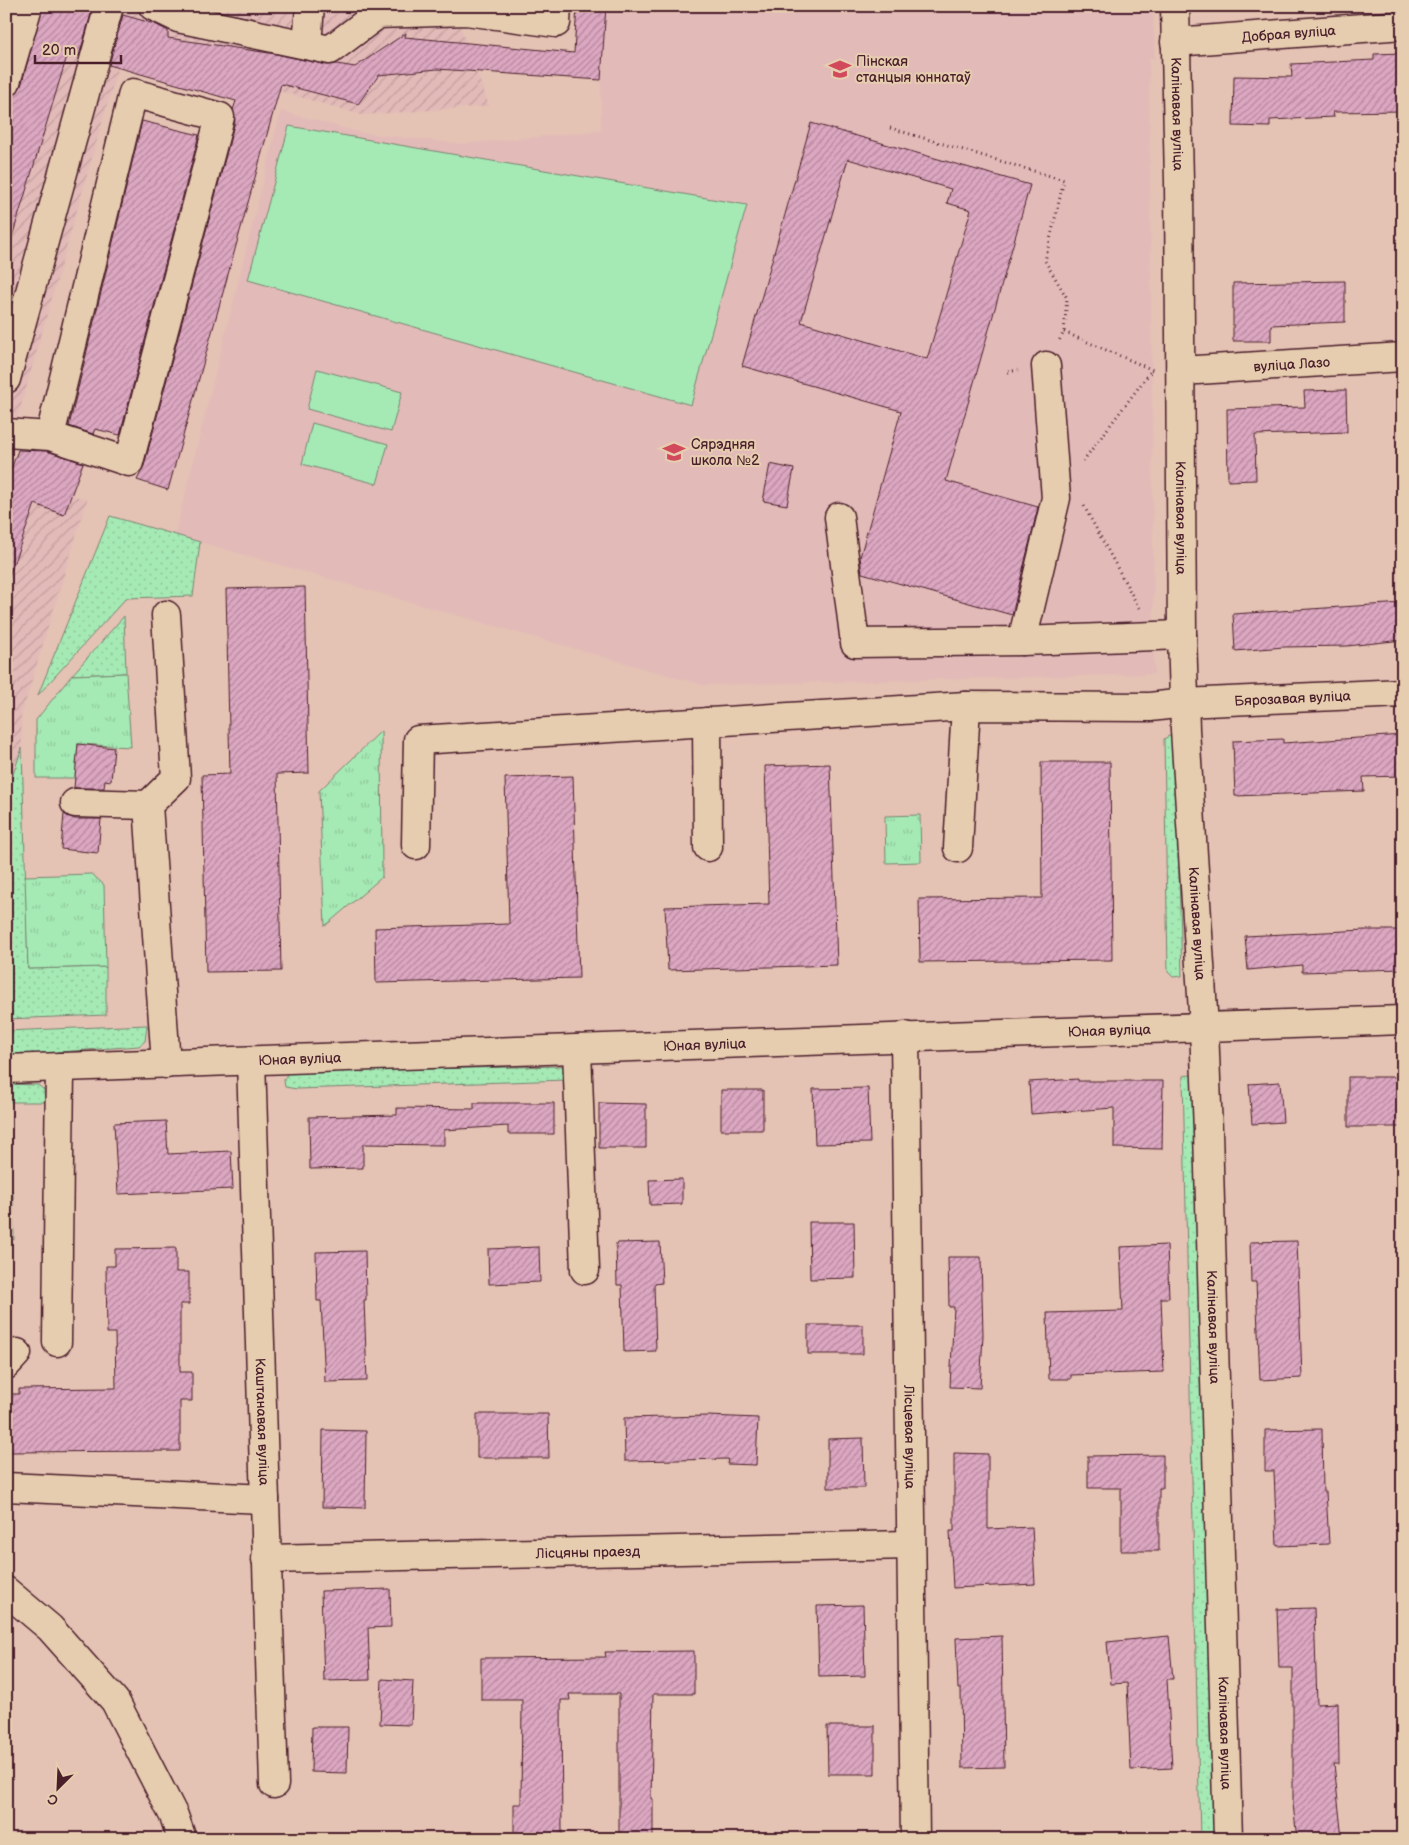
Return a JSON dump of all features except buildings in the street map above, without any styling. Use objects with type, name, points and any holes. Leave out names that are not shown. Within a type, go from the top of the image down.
[{"type":"street","points":[[6,82],[28,6]]},
{"type":"street","points":[[6,379],[109,6]]},
{"type":"street","points":[[153,6],[178,18],[219,16],[307,45],[330,50],[378,10],[466,9],[556,22],[557,6]]},
{"type":"street","points":[[307,45],[310,6]]},
{"type":"street","name":"Калінавая вуліца","points":[[1175,6],[1171,370],[1184,703],[1204,1027],[1228,1839]]},
{"type":"street","name":"Добрая вуліца","points":[[1175,42],[1403,25]]},
{"type":"street","points":[[6,434],[50,436],[129,462],[220,117],[133,93],[50,436]]},
{"type":"street","name":"вуліца Лазо","points":[[1171,370],[1403,357]]},
{"type":"street","points":[[1022,642],[1056,498],[1046,366]]},
{"type":"street","points":[[838,517],[855,643],[1022,642],[1182,635]]},
{"type":"street","points":[[75,803],[148,805],[176,778],[166,615]]},
{"type":"street","name":"Бярозавая вуліца","points":[[416,846],[418,740],[966,706],[1150,707],[1184,703],[1403,693]]},
{"type":"street","points":[[958,848],[966,706]]},
{"type":"street","points":[[707,722],[708,847]]},
{"type":"street","points":[[148,805],[166,1064]]},
{"type":"street","name":"Юная вуліца","points":[[6,1069],[904,1036],[1403,1020]]},
{"type":"street","name":"Лісцевая вуліца","points":[[904,1036],[915,1839]]},
{"type":"street","points":[[577,1049],[585,1270]]},
{"type":"street","name":"Каштанавая вуліца","points":[[251,1061],[274,1784]]},
{"type":"street","points":[[57,1342],[60,1067]]},
{"type":"street","points":[[6,1487],[265,1499]]},
{"type":"street","name":"Лісцяны праезд","points":[[266,1559],[911,1545]]},
{"type":"street","points":[[6,1590],[50,1628],[115,1701],[174,1816],[182,1839]]},
{"type":"path","points":[[890,128],[1064,180],[1044,261],[1067,298],[1064,332],[1046,366],[1008,372]]},
{"type":"path","points":[[1064,332],[1152,370],[1171,370]]},
{"type":"path","points":[[1082,463],[1152,370]]},
{"type":"path","points":[[1084,505],[1153,636]]},
{"type":"shaded area","points":[[6,6],[462,6],[460,26],[489,106],[362,115],[124,46],[6,458]]},
{"type":"shaded area","name":"Сярэдняя школа №2","points":[[606,6],[1153,6],[1154,58],[1149,58],[1154,674],[703,685],[175,535],[281,111],[361,133],[462,144],[601,131],[601,80]]},
{"type":"shaded area","points":[[6,474],[87,500],[21,716],[22,748],[6,795]]},
{"type":"green space","points":[[289,126],[747,205],[691,405],[248,280]]},
{"type":"green space","points":[[317,369],[402,392],[391,432],[307,409]]},
{"type":"green space","points":[[312,423],[388,444],[377,484],[302,464]]},
{"type":"green space","points":[[110,516],[200,542],[193,596],[126,598],[38,695]]},
{"type":"green space","points":[[124,616],[126,673],[72,675]]},
{"type":"green space","points":[[126,673],[131,747],[78,744],[75,778],[36,778],[36,720],[72,675]]},
{"type":"green space","points":[[381,731],[382,877],[325,926],[319,791]]},
{"type":"green space","points":[[1169,736],[1175,738],[1182,976],[1173,977],[1168,972],[1164,739]]},
{"type":"green space","points":[[22,748],[28,969],[106,967],[106,1015],[6,1019],[6,795]]},
{"type":"green space","points":[[920,815],[921,862],[886,863],[885,816]]},
{"type":"green space","points":[[92,874],[104,885],[106,967],[28,969],[25,876]]},
{"type":"green space","points":[[147,1025],[145,1041],[139,1046],[6,1056],[6,1031]]},
{"type":"green space","points":[[563,1066],[570,1073],[566,1080],[297,1089],[285,1087],[284,1080],[288,1072]]},
{"type":"green space","points":[[1190,1075],[1198,1078],[1216,1839],[1200,1839],[1183,1076]]},
{"type":"green space","points":[[6,1084],[38,1085],[44,1090],[45,1102],[6,1102]]},
{"type":"green space","points":[[6,1186],[13,1192],[14,1240],[6,1234]]},
{"type":"place","name":"Пінская станцыя юннатаў","points":[[840,69]]},
{"type":"place","name":"Сярэдняя школа №2","points":[[674,452]]}]
